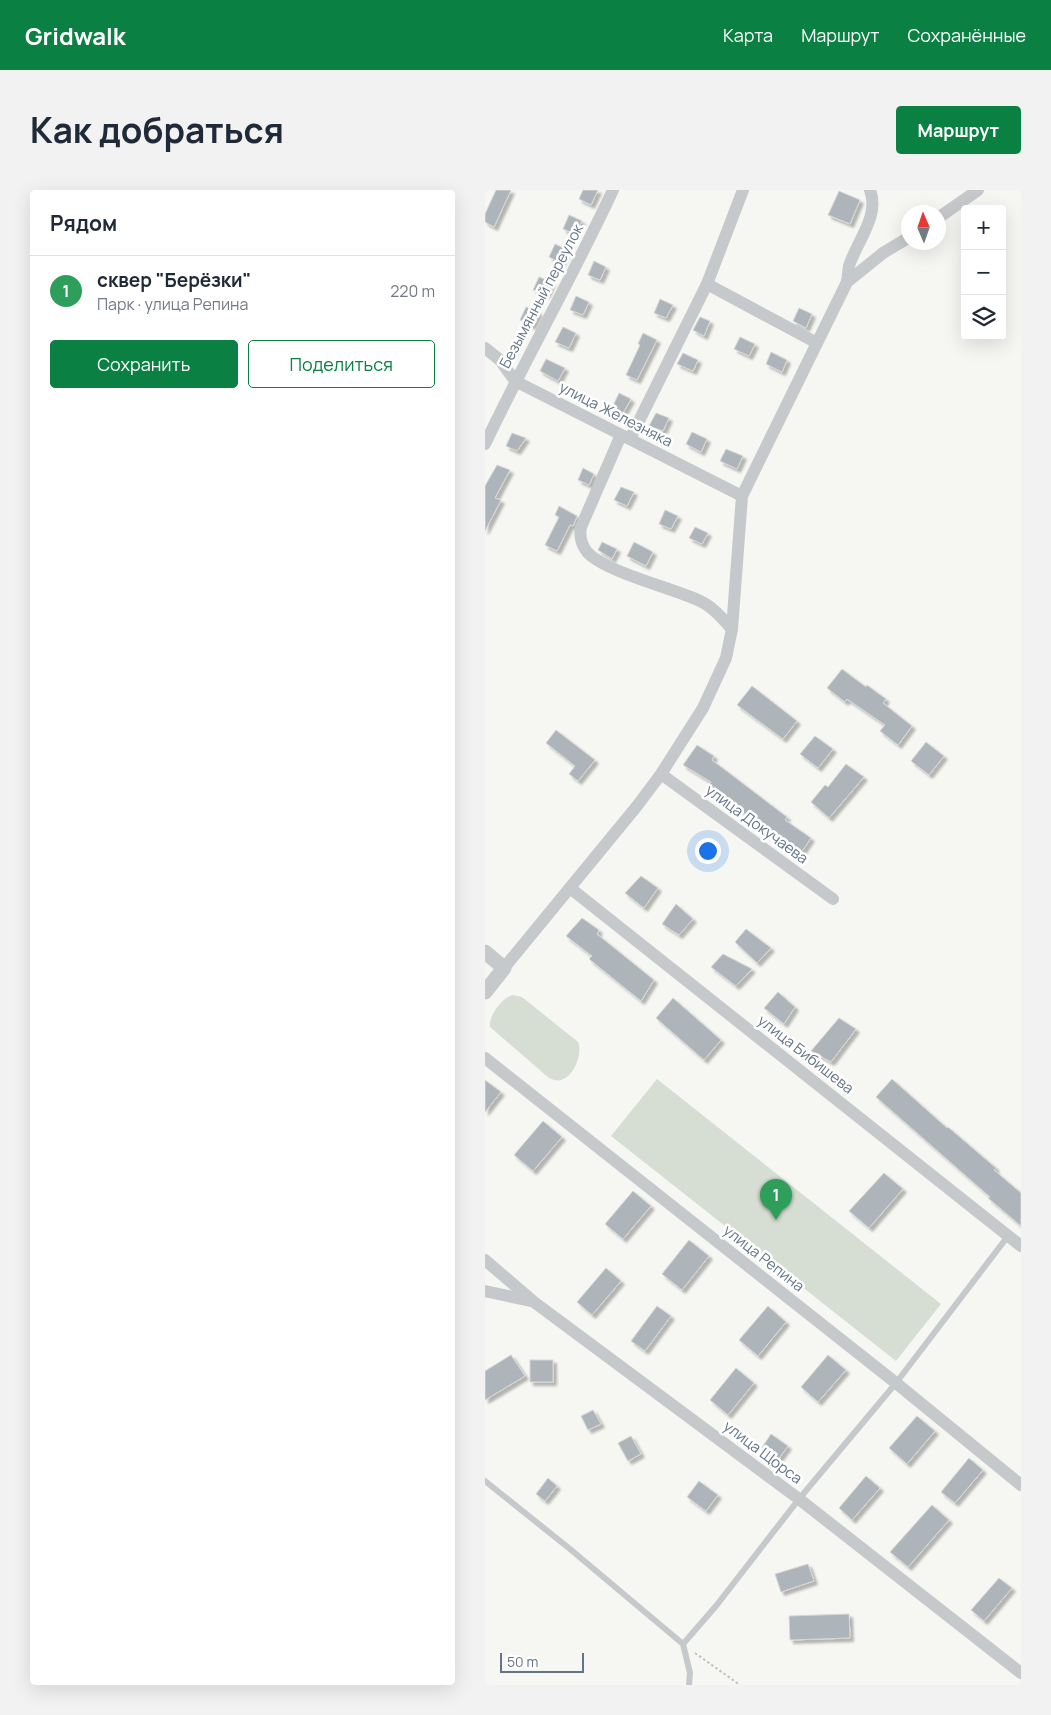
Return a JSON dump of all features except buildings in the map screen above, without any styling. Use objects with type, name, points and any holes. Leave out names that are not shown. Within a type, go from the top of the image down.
[{"type":"street","name":"Безымянный переулок","points":[[485,444],[515,381],[587,245],[613,190]]},
{"type":"street","points":[[732,629],[722,617],[702,602],[611,567],[589,553],[581,543],[579,536],[581,527],[625,437],[707,284],[743,190]]},
{"type":"street","points":[[485,992],[661,774],[703,708],[725,658],[732,629],[742,496],[847,282],[849,266],[873,212],[873,198],[870,190]]},
{"type":"street","points":[[946,213],[978,190]]},
{"type":"street","points":[[847,282],[883,253],[901,243]]},
{"type":"street","points":[[707,284],[817,343]]},
{"type":"street","name":"улица Железняка","points":[[485,348],[500,360],[515,381],[742,496]]},
{"type":"street","name":"улица Докучаева","points":[[661,774],[833,899]]},
{"type":"street","name":"улица Бибишева","points":[[570,888],[1021,1246]]},
{"type":"street","points":[[485,952],[504,968]]},
{"type":"street","name":"улица Репина","points":[[485,1058],[896,1383],[1021,1485]]},
{"type":"street","name":"улица Щорса","points":[[485,1260],[534,1302],[799,1499],[1021,1673]]},
{"type":"street","points":[[485,1291],[534,1302]]},
{"type":"lane","points":[[683,1644],[716,1606],[799,1499],[896,1383],[1008,1236]]},
{"type":"lane","points":[[485,1481],[585,1561],[683,1644],[690,1673],[689,1685]]},
{"type":"path","points":[[683,1644],[740,1685]]},
{"type":"shaded area","points":[[513,995],[522,997],[578,1042],[579,1052],[576,1064],[566,1078],[553,1080],[549,1078],[490,1027],[493,1013],[500,1003]]},
{"type":"shaded area","points":[[657,1079],[941,1304],[896,1361],[611,1136]]},
{"type":"place","name":"сквер \"Берёзки\"","points":[[776,1220]]}]
